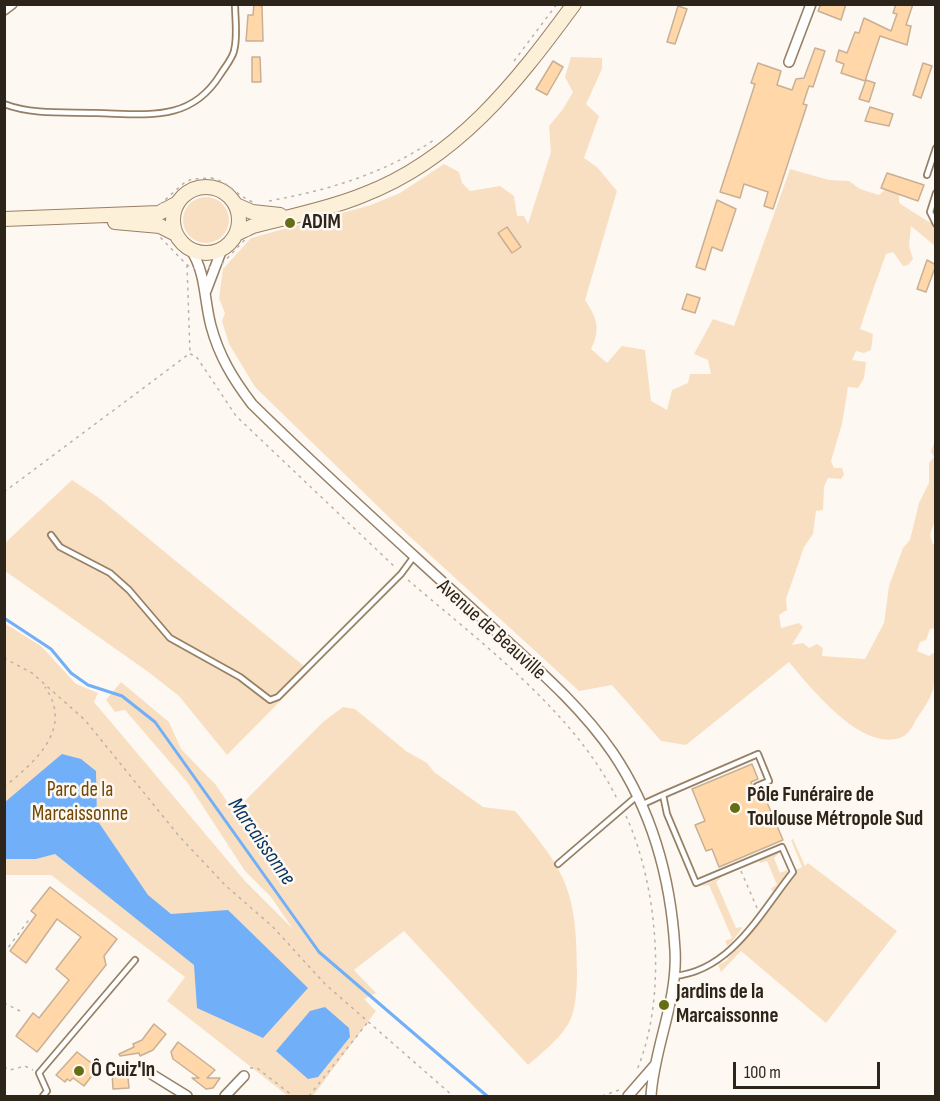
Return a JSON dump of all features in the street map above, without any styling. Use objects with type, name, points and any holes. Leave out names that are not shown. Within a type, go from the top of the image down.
[{"type":"main road","points":[[159,219],[189,191],[206,186],[224,191],[236,205],[252,214],[288,215],[324,208],[364,195],[415,169],[479,121],[514,84],[574,4]]},
{"type":"main road","points":[[176,204],[172,216],[176,234]]},
{"type":"main road","points":[[236,205],[240,220],[236,234]]},
{"type":"main road","points":[[4,219],[56,217],[159,219],[191,250],[207,253],[222,249],[252,214]]},
{"type":"street","points":[[4,10],[12,4]]},
{"type":"street","points":[[789,62],[811,4]]},
{"type":"street","name":"Avenue de Beauville","points":[[206,291],[222,249]]},
{"type":"street","name":"Avenue de Beauville","points":[[191,250],[200,267],[211,326],[221,357],[234,381],[252,404],[559,689],[612,753],[639,801],[662,861],[673,932],[674,976],[666,1025],[655,1065],[651,1096]]},
{"type":"street","name":"Avenue de Beauville","points":[[625,1093],[655,1065]]},
{"type":"street","points":[[153,1075],[187,1096]]},
{"type":"street","points":[[225,1096],[243,1076]]},
{"type":"lane","points":[[4,104],[36,112],[138,115],[172,112],[188,106],[210,91],[230,60],[236,41],[235,4]]},
{"type":"lane","points":[[927,175],[936,148]]},
{"type":"lane","points":[[936,193],[930,212],[936,224]]},
{"type":"lane","points":[[51,535],[60,547],[110,573],[129,590],[170,638],[240,677],[270,700],[278,697],[401,574],[415,555]]},
{"type":"lane","points":[[558,864],[622,809],[639,801],[663,795],[758,754],[769,781],[757,786]]},
{"type":"lane","points":[[663,795],[667,813],[696,883],[782,847],[793,872],[731,951],[716,961],[674,976]]},
{"type":"lane","points":[[43,1096],[47,1091],[39,1073],[135,960]]},
{"type":"path","points":[[512,64],[557,4]]},
{"type":"path","points":[[252,214],[363,178],[405,159],[439,137]]},
{"type":"path","points":[[201,178],[228,184],[242,197],[252,214],[253,231],[219,267],[187,265],[160,237],[158,205],[177,188],[192,179],[201,178]]},
{"type":"path","points":[[4,492],[190,354],[187,265]]},
{"type":"path","name":"Avenue de Beauville","points":[[190,354],[196,356],[236,416],[401,574],[535,693],[568,726],[599,769],[622,809],[645,872],[655,941],[651,1015],[644,1051],[635,1075]]},
{"type":"path","points":[[4,658],[32,673],[85,720],[179,836],[225,885],[273,927],[325,984],[453,1096]]},
{"type":"path","points":[[4,787],[41,755],[49,741],[54,710],[43,684]]},
{"type":"path","points":[[739,865],[758,910]]},
{"type":"path","points":[[4,953],[31,917]]},
{"type":"path","points":[[4,1003],[20,1011]]},
{"type":"path","points":[[309,1096],[369,1021]]},
{"type":"path","points":[[4,1066],[10,1070],[25,1066],[39,1073]]},
{"type":"path","points":[[243,1076],[250,1068],[257,1068],[293,1096]]},
{"type":"path","points":[[602,1096],[625,1093]]},
{"type":"green space","points":[[571,57],[602,58],[602,69],[586,104],[599,116],[584,158],[597,167],[617,191],[585,300],[592,312],[597,329],[591,349],[607,363],[622,346],[645,350],[651,401],[667,410],[672,390],[688,383],[690,374],[711,374],[708,360],[694,354],[713,319],[734,326],[790,169],[829,180],[849,181],[860,189],[879,195],[887,188],[899,192],[899,202],[902,205],[929,222],[935,222],[935,246],[911,226],[909,246],[913,259],[908,265],[903,266],[893,252],[886,254],[860,329],[873,334],[871,350],[864,353],[856,351],[852,360],[866,362],[864,378],[858,388],[848,387],[842,424],[831,461],[834,468],[842,468],[844,475],[841,479],[828,478],[824,487],[823,510],[816,511],[813,534],[804,547],[786,599],[787,610],[779,615],[781,628],[799,623],[803,627],[792,645],[803,643],[809,648],[817,644],[823,648],[822,656],[865,659],[884,623],[889,586],[903,548],[910,540],[919,503],[929,483],[929,463],[934,457],[931,451],[935,441],[935,520],[930,535],[935,544],[935,628],[930,629],[926,640],[920,642],[917,651],[929,656],[935,652],[935,682],[928,702],[910,730],[902,737],[887,740],[871,736],[855,727],[824,701],[789,662],[686,745],[661,741],[612,685],[579,691],[396,524],[255,387],[229,344],[222,321],[225,313],[219,298],[223,269],[251,238],[371,205],[400,193],[444,164],[459,172],[462,183],[470,191],[500,186],[514,196],[517,216],[524,216],[528,224],[551,152],[549,126],[573,92],[565,77]]},
{"type":"green space","points":[[211,197],[223,203],[228,211],[228,229],[223,237],[215,242],[201,243],[189,237],[184,229],[183,215],[189,203],[197,198]]},
{"type":"green space","points":[[72,480],[99,498],[310,671],[227,755],[179,696],[5,571],[5,543]]},
{"type":"green space","name":"Parc de la Marcaissonne","points":[[4,623],[41,646],[76,684],[98,693],[94,702],[245,881],[293,929],[271,897],[245,871],[187,782],[125,710],[115,712],[106,700],[121,682],[169,722],[181,749],[216,785],[234,812],[323,722],[343,707],[355,709],[406,751],[427,763],[434,772],[483,807],[515,811],[547,851],[565,884],[571,902],[575,922],[577,979],[574,1008],[567,1026],[554,1042],[528,1065],[404,931],[354,970],[376,993],[364,999],[376,1011],[313,1096],[288,1096],[167,1001],[185,977],[51,875],[5,875]]},
{"type":"green space","points":[[793,839],[805,866],[808,863],[897,931],[826,1023],[741,951],[721,972],[718,965],[726,961],[795,870],[802,867],[791,840]]},
{"type":"green space","points":[[780,852],[774,858],[780,873],[787,870],[788,873],[773,892],[771,888],[777,885],[767,861],[760,863],[759,861]]},
{"type":"green space","points":[[722,877],[716,882],[736,928],[743,927],[728,947],[725,941],[732,938],[709,885],[701,886]]},
{"type":"water","points":[[62,754],[81,759],[96,771],[97,820],[148,895],[171,914],[228,910],[308,988],[263,1038],[197,1008],[194,965],[55,854],[36,859],[5,859],[5,802]]},
{"type":"water","points":[[325,1007],[349,1028],[350,1037],[318,1077],[308,1079],[276,1051],[310,1011]]},
{"type":"building","points":[[254,4],[262,6],[263,41],[246,41],[248,15],[253,15]]},
{"type":"building","points":[[821,4],[846,4],[841,20],[818,11]]},
{"type":"building","points":[[896,4],[913,4],[906,25],[911,26],[907,45],[880,36],[865,81],[841,73],[844,64],[836,61],[839,50],[847,53],[855,32],[859,33],[864,18],[891,31],[897,14],[893,13]]},
{"type":"building","points":[[678,6],[687,9],[675,44],[667,42]]},
{"type":"building","points":[[815,48],[825,51],[813,87],[809,86],[803,104],[807,105],[773,209],[764,206],[768,192],[744,184],[740,198],[720,192],[755,84],[751,83],[758,63],[781,71],[777,85],[792,90],[796,79],[804,78]]},
{"type":"building","points":[[252,57],[260,57],[261,82],[252,82]]},
{"type":"building","points":[[553,61],[563,67],[547,95],[536,89]]},
{"type":"building","points":[[923,63],[932,66],[921,98],[913,95]]},
{"type":"building","points":[[866,80],[875,83],[869,102],[859,99]]},
{"type":"building","points":[[870,107],[893,114],[889,126],[865,121]]},
{"type":"building","points":[[887,173],[924,185],[918,201],[881,188]]},
{"type":"building","points":[[717,200],[736,209],[722,251],[712,247],[705,270],[696,267]]},
{"type":"building","points":[[507,227],[521,247],[512,253],[498,233]]},
{"type":"building","points":[[927,260],[936,265],[926,292],[917,289]]},
{"type":"building","points":[[687,294],[700,298],[695,313],[682,309]]},
{"type":"building","name":"Pôle Funéraire de Toulouse Métropole Sud","points":[[752,764],[758,779],[751,782],[756,796],[763,793],[783,840],[719,867],[712,849],[706,851],[695,825],[705,821],[692,789]]},
{"type":"building","points":[[50,887],[117,939],[104,956],[106,965],[37,1052],[16,1036],[33,1013],[39,1018],[69,980],[56,969],[81,937],[57,919],[26,963],[10,951],[36,915],[31,911]]},
{"type":"building","points":[[154,1024],[166,1034],[153,1050],[140,1056],[139,1053],[120,1056],[119,1054],[134,1047],[133,1044],[142,1040]]},
{"type":"building","points":[[178,1042],[215,1070],[207,1078],[220,1078],[213,1088],[206,1089],[192,1078],[199,1078],[173,1059],[171,1052]]},
{"type":"building","name":"Ô Cuiz'In","points":[[77,1052],[98,1068],[84,1086],[73,1078],[65,1082],[56,1075]]},
{"type":"building","points":[[127,1066],[129,1088],[113,1089],[112,1072],[117,1071],[117,1067]]},
{"type":"waterway","name":"Marcaissonne","points":[[4,618],[51,649],[71,673],[88,685],[122,696],[155,722],[319,952],[487,1096]]},
{"type":"place","name":"ADIM","points":[[290,223]]},
{"type":"place","name":"Pôle Funéraire de Toulouse Métropole Sud","points":[[735,808]]},
{"type":"place","name":"Jardins de la Marcaissonne","points":[[664,1005]]},
{"type":"place","name":"Ô Cuiz'In","points":[[79,1071]]}]
